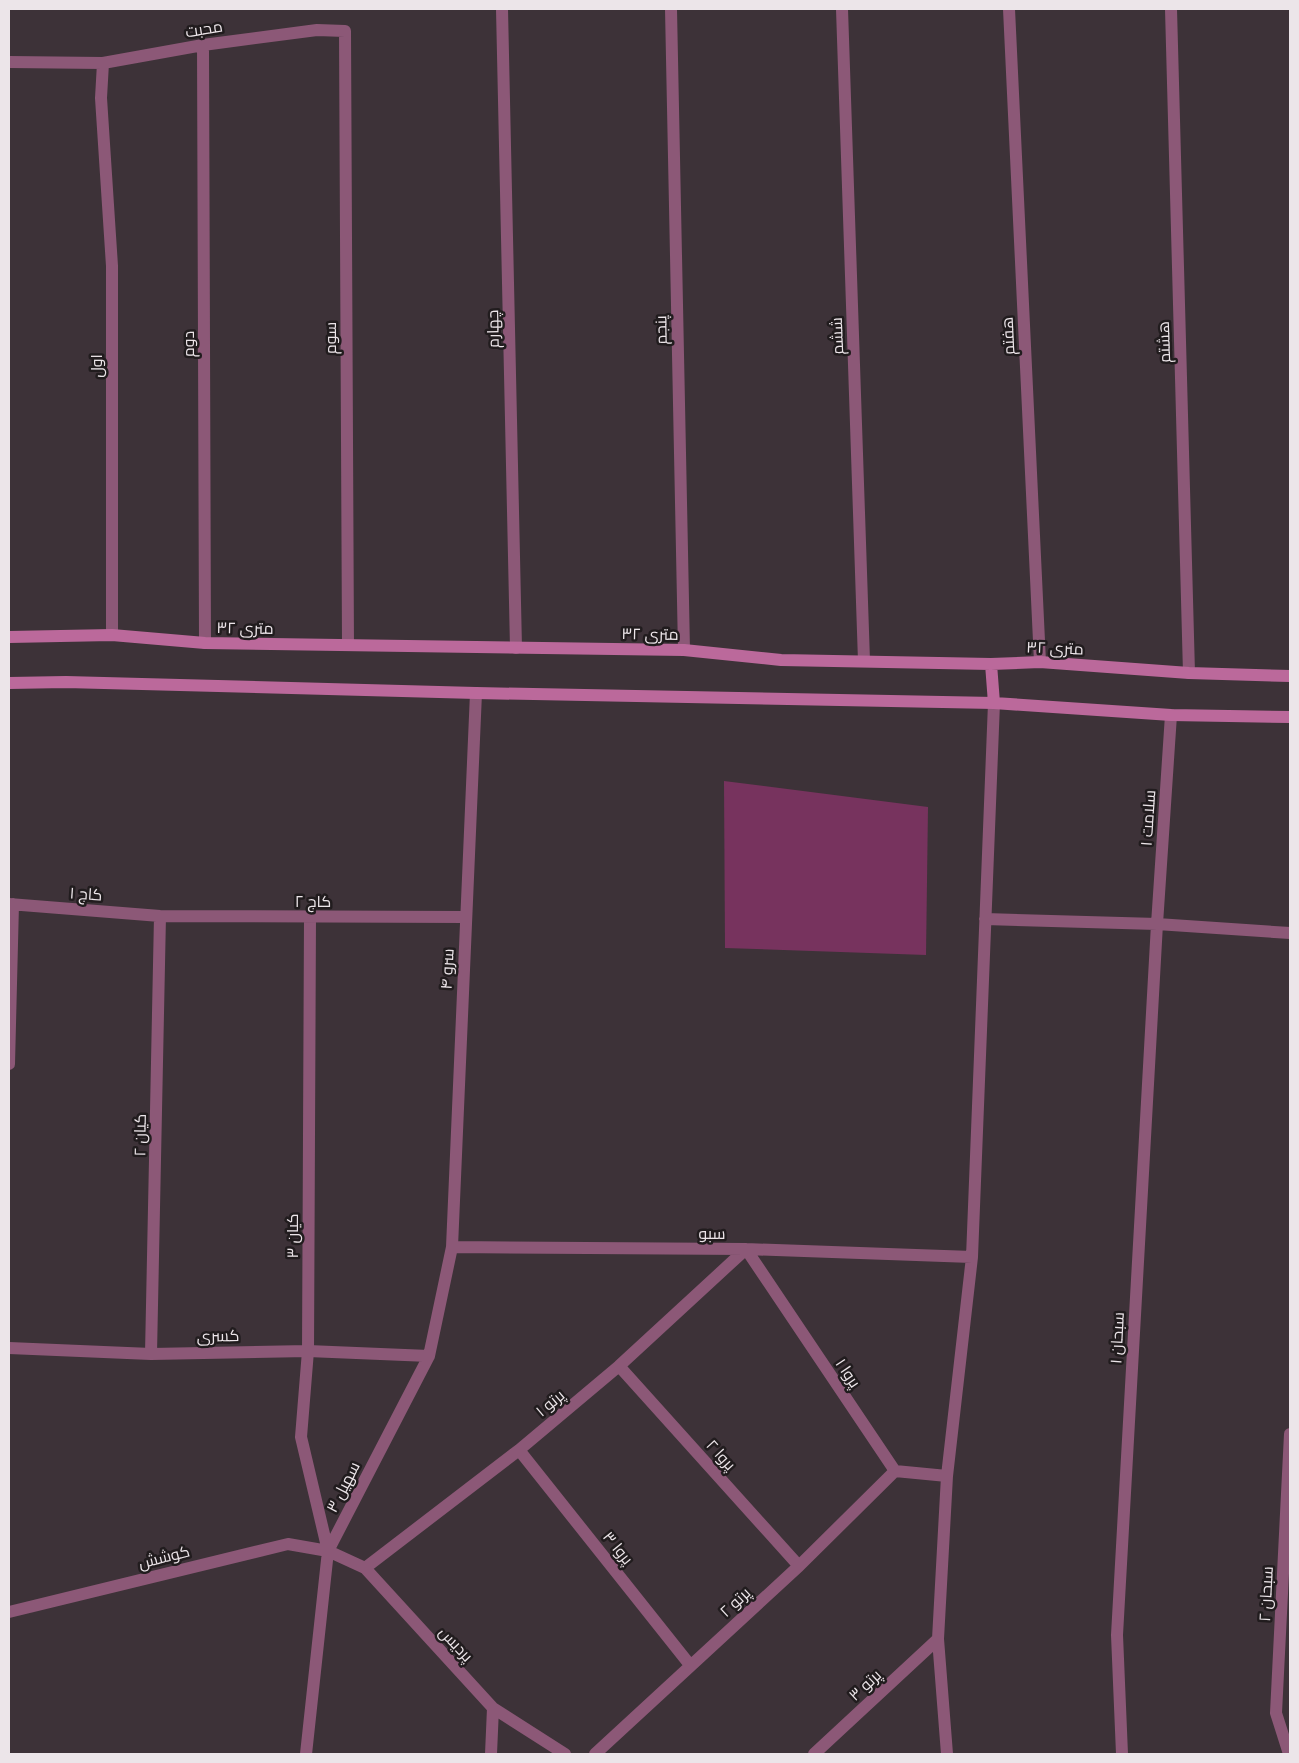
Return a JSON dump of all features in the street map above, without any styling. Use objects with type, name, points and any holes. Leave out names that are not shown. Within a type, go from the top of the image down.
[{"type":"main road","name":"۳۲ متری","points":[[9,637],[112,635],[205,643],[684,650],[782,660],[992,664],[1040,662],[1189,674],[1290,676]]},
{"type":"main road","points":[[992,664],[994,703]]},
{"type":"main road","points":[[9,683],[66,682],[476,693],[994,703],[1171,715],[1290,716]]},
{"type":"street","name":"چهارم","points":[[502,9],[516,648]]},
{"type":"street","name":"پنجم","points":[[671,9],[684,650]]},
{"type":"street","name":"ششم","points":[[842,9],[864,661]]},
{"type":"street","name":"هفتم","points":[[1009,9],[1040,662]]},
{"type":"street","name":"هشتم","points":[[1171,9],[1189,674]]},
{"type":"street","name":"محبت","points":[[9,62],[103,63],[203,45],[317,30],[345,31]]},
{"type":"street","name":"سوم","points":[[345,31],[348,645]]},
{"type":"street","name":"دوم","points":[[203,45],[205,643]]},
{"type":"street","name":"اول","points":[[103,63],[101,98],[112,266],[112,635]]},
{"type":"street","name":"سرو ۴","points":[[452,1247],[476,693]]},
{"type":"street","points":[[947,1754],[938,1639],[947,1476],[972,1258],[994,703]]},
{"type":"street","name":"سلامت ۱","points":[[1157,924],[1171,715]]},
{"type":"street","points":[[9,1064],[11,904]]},
{"type":"street","name":"کاج ۱","points":[[11,904],[160,916]]},
{"type":"street","name":"کاج ۲","points":[[160,916],[310,918],[466,917]]},
{"type":"street","name":"کیان ۲","points":[[152,1354],[160,916]]},
{"type":"street","name":"کیان ۳","points":[[310,918],[308,1350],[301,1438],[328,1551]]},
{"type":"street","points":[[985,919],[1157,924],[1290,933]]},
{"type":"street","name":"سبحان ۱","points":[[1122,1754],[1116,1635],[1157,924]]},
{"type":"street","name":"سبو","points":[[452,1247],[746,1249],[972,1258]]},
{"type":"street","name":"سهیل ۳","points":[[306,1754],[328,1551],[429,1356],[452,1247]]},
{"type":"street","name":"پرتو ۱","points":[[365,1568],[519,1450],[619,1366],[746,1249]]},
{"type":"street","name":"پروا ۱","points":[[746,1249],[895,1471]]},
{"type":"street","name":"کسری","points":[[9,1348],[152,1354],[308,1350],[429,1356]]},
{"type":"street","name":"پروا ۲","points":[[619,1366],[799,1566]]},
{"type":"street","name":"سبحان ۲","points":[[1290,1434],[1276,1712],[1290,1754]]},
{"type":"street","name":"پروا ۳","points":[[519,1450],[690,1665]]},
{"type":"street","points":[[895,1471],[947,1476]]},
{"type":"street","name":"پرتو ۲","points":[[595,1754],[799,1566],[895,1471]]},
{"type":"street","name":"کوشش","points":[[9,1612],[288,1544],[328,1551]]},
{"type":"street","name":"پردیس","points":[[328,1551],[365,1568],[493,1708],[565,1754]]},
{"type":"street","name":"پرتو ۳","points":[[814,1754],[938,1639]]},
{"type":"street","points":[[491,1754],[493,1708]]},
{"type":"shaded area","points":[[724,781],[928,807],[926,955],[725,948]]}]
